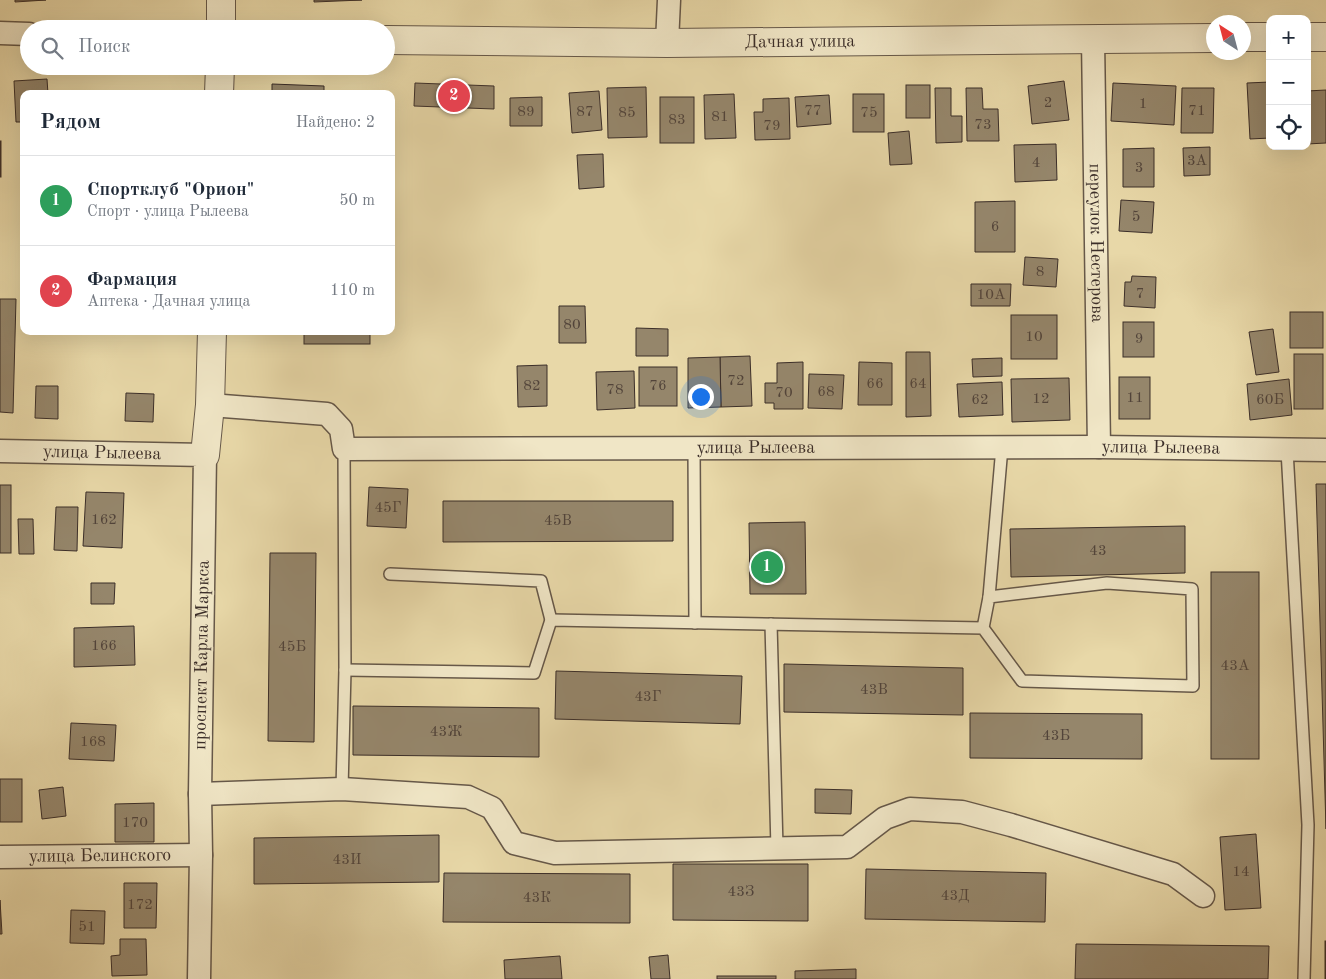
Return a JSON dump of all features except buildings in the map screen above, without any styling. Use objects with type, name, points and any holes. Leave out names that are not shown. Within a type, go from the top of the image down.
[{"type":"street","points":[[221,0],[221,20]]},
{"type":"street","points":[[667,43],[669,0]]},
{"type":"street","points":[[0,33],[20,34]]},
{"type":"street","points":[[1251,37],[1266,37]]},
{"type":"street","points":[[1311,37],[1326,37]]},
{"type":"street","name":"Дачная улица","points":[[395,40],[667,43],[1206,38]]},
{"type":"street","name":"переулок Нестерова","points":[[1093,39],[1099,447]]},
{"type":"street","points":[[219,90],[220,75]]},
{"type":"street","name":"проспект Карла Маркса","points":[[199,979],[205,455],[210,405],[212,335]]},
{"type":"street","points":[[210,405],[328,414],[340,429],[344,449]]},
{"type":"street","name":"улица Рылеева","points":[[344,449],[1099,447],[1326,450]]},
{"type":"street","name":"улица Рылеева","points":[[0,451],[205,455]]},
{"type":"street","points":[[200,794],[342,790],[468,797],[492,808],[514,844],[555,853],[847,847],[885,818],[910,809],[962,812],[1173,874],[1203,896]]},
{"type":"street","name":"улица Белинского","points":[[0,857],[201,856]]},
{"type":"lane","points":[[989,597],[1106,584],[1192,589],[1193,686],[1022,682],[983,628],[989,597],[1002,447]]},
{"type":"lane","points":[[694,448],[695,623]]},
{"type":"lane","points":[[342,790],[345,670],[344,449]]},
{"type":"lane","points":[[1287,450],[1308,825],[1304,979]]},
{"type":"lane","points":[[345,670],[534,673],[551,620],[540,581],[390,574]]},
{"type":"lane","points":[[551,620],[983,628]]},
{"type":"lane","points":[[771,624],[777,848]]},
{"type":"place","name":"Фармация","points":[[454,96]]},
{"type":"place","name":"Спортклуб \"Орион\"","points":[[767,567]]}]
